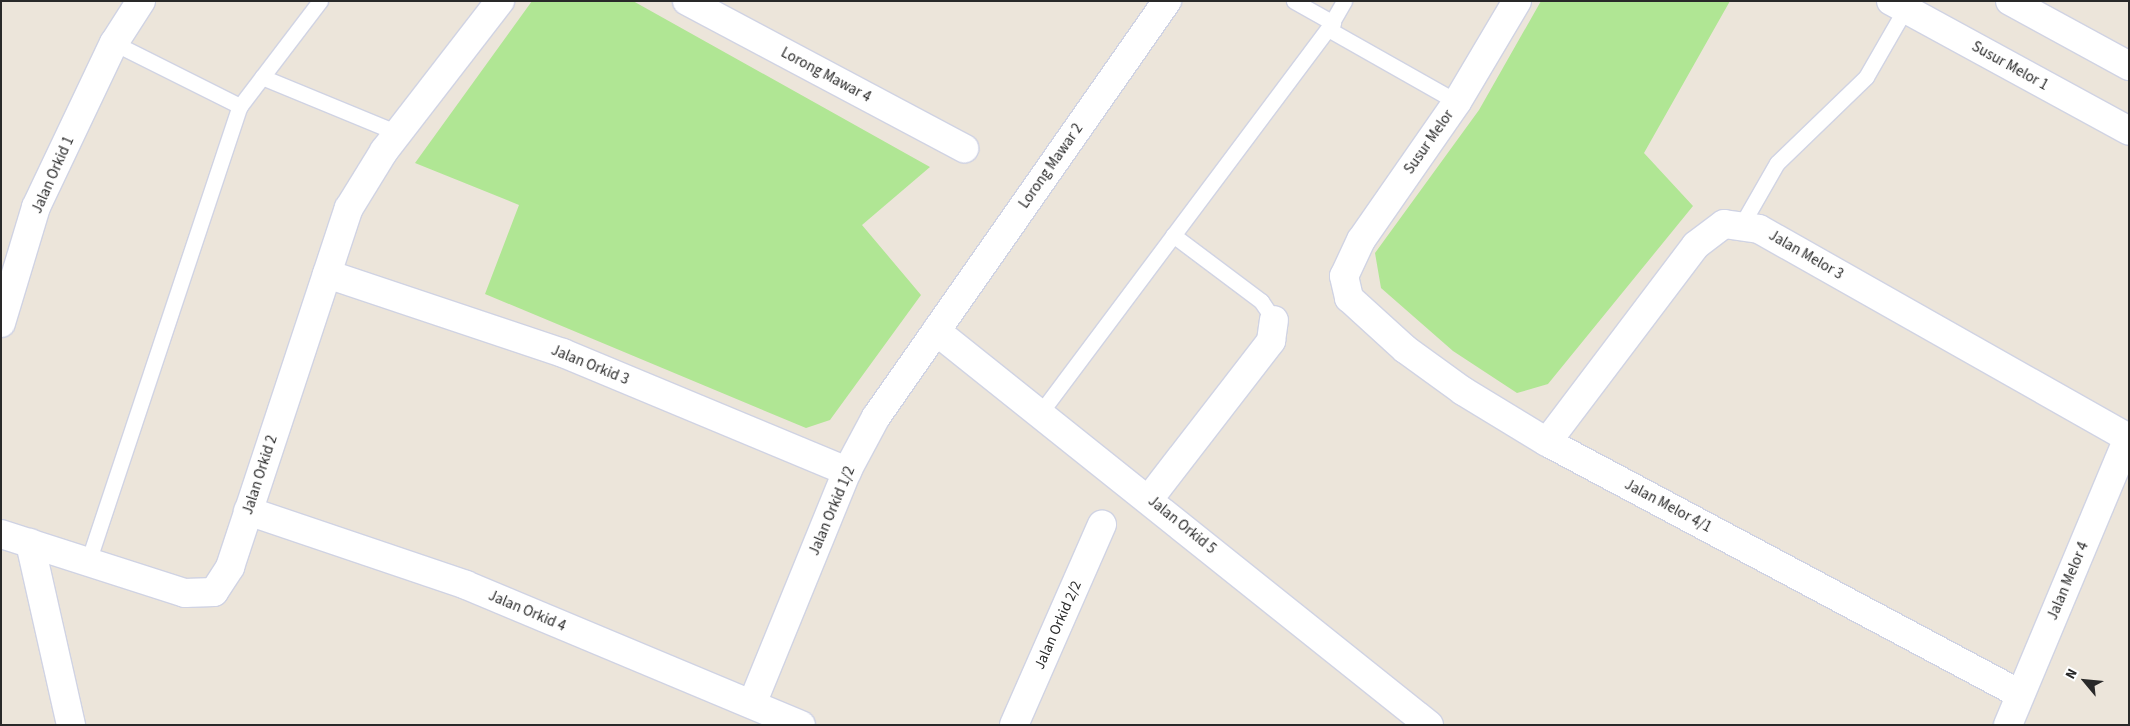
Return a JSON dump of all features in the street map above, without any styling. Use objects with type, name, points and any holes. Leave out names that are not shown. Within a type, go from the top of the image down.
[{"type":"street","name":"Jalan Orkid 1","points":[[1,323],[36,208],[117,37],[141,1]]},
{"type":"street","name":"Jalan Orkid 2","points":[[1,534],[186,593],[214,592],[230,566],[349,208],[391,142],[500,1]]},
{"type":"street","name":"Lorong Mawar 4","points":[[687,1],[964,148]]},
{"type":"street","name":"Lorong Mawar 2","points":[[936,331],[1167,1]]},
{"type":"street","name":"Susur Melor","points":[[1343,283],[1361,240],[1457,102],[1517,1]]},
{"type":"street","points":[[2010,1],[2129,66]]},
{"type":"street","name":"Susur Melor 1","points":[[1902,4],[2129,131]]},
{"type":"street","points":[[1547,442],[1696,245],[1724,224],[1742,224]]},
{"type":"street","name":"Jalan Melor 3","points":[[1742,224],[1759,229],[2129,438]]},
{"type":"street","name":"Jalan Orkid 3","points":[[327,274],[563,353],[847,471]]},
{"type":"street","name":"Jalan Melor 4/1","points":[[1343,283],[1349,298],[1406,349],[1547,442],[2020,694]]},
{"type":"street","points":[[1149,499],[1271,341],[1274,320]]},
{"type":"street","name":"Jalan Orkid 5","points":[[936,331],[1041,412],[1426,724]]},
{"type":"street","name":"Jalan Orkid 1/2","points":[[752,704],[847,471],[876,417],[936,331]]},
{"type":"street","name":"Jalan Melor 4","points":[[2008,725],[2129,438]]},
{"type":"street","name":"Jalan Orkid 4","points":[[248,511],[466,585],[801,725]]},
{"type":"street","name":"Jalan Orkid 2/2","points":[[1014,725],[1102,526]]},
{"type":"street","points":[[30,544],[71,725]]},
{"type":"lane","points":[[88,562],[240,106],[320,1]]},
{"type":"lane","points":[[1294,1],[1330,26],[1457,102]]},
{"type":"lane","points":[[1041,412],[1330,26],[1344,1]]},
{"type":"lane","points":[[1742,224],[1777,163],[1866,77],[1902,4]]},
{"type":"lane","points":[[117,37],[240,106]]},
{"type":"lane","points":[[262,77],[391,142]]},
{"type":"lane","points":[[1173,234],[1261,302],[1274,320]]},
{"type":"green space","points":[[532,1],[633,1],[930,167],[862,225],[921,295],[830,420],[806,428],[485,294],[519,205],[415,163]]},
{"type":"green space","points":[[1541,1],[1730,1],[1644,153],[1693,206],[1548,384],[1517,393],[1453,351],[1381,288],[1375,253],[1479,110]]}]
